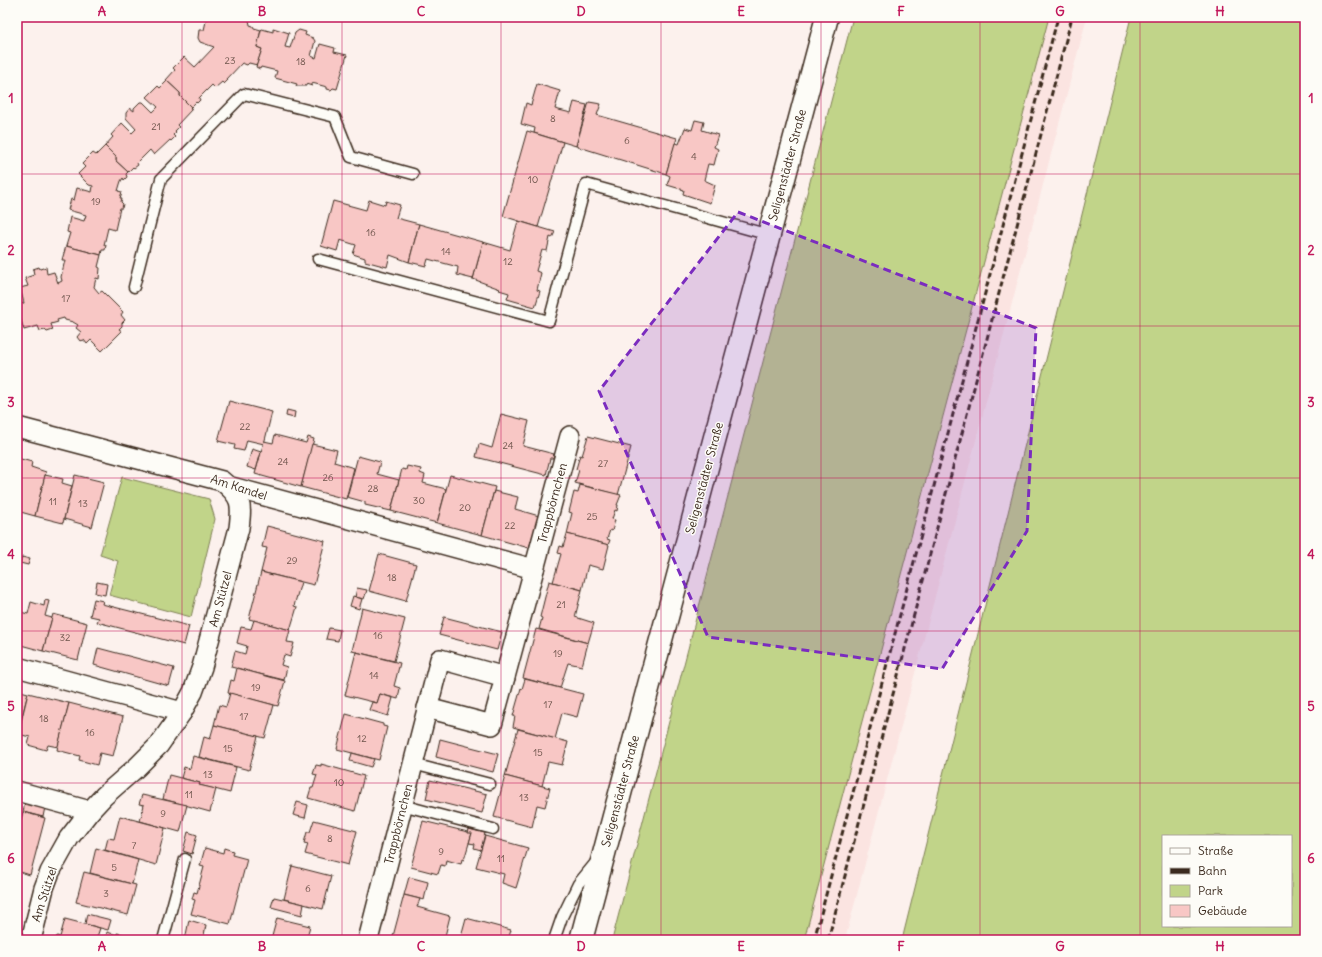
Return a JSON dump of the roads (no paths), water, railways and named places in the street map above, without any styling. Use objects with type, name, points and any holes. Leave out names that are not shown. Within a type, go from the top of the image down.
[{"type":"street","name":"Seligenstädter Straße","points":[[581,940],[603,852],[827,17]]},
{"type":"street","name":"Am Kandel","points":[[17,427],[214,478],[222,481],[228,486],[534,569]]},
{"type":"street","name":"Trappbörnchen","points":[[427,708],[492,725],[570,436]]},
{"type":"street","name":"Am Stützel","points":[[30,940],[44,888],[50,872],[69,838],[104,796],[159,745],[182,712],[193,692],[202,667],[239,528],[241,511],[240,504],[233,490],[228,486]]},
{"type":"street","name":"Trappbörnchen","points":[[368,940],[440,659],[505,677]]},
{"type":"street","points":[[17,667],[182,712]]},
{"type":"street","points":[[17,791],[90,811]]},
{"type":"lane","points":[[134,287],[161,179],[244,94],[335,117],[351,157],[413,174]]},
{"type":"lane","points":[[318,259],[549,322],[586,184],[769,236]]},
{"type":"lane","points":[[413,764],[490,784]]},
{"type":"lane","points":[[402,805],[493,829]]},
{"type":"lane","points":[[554,940],[562,917],[578,884],[603,852]]},
{"type":"lane","points":[[163,940],[184,859]]},
{"type":"railway","points":[[814,940],[1058,17]]},
{"type":"railway","points":[[828,940],[1072,17]]}]
